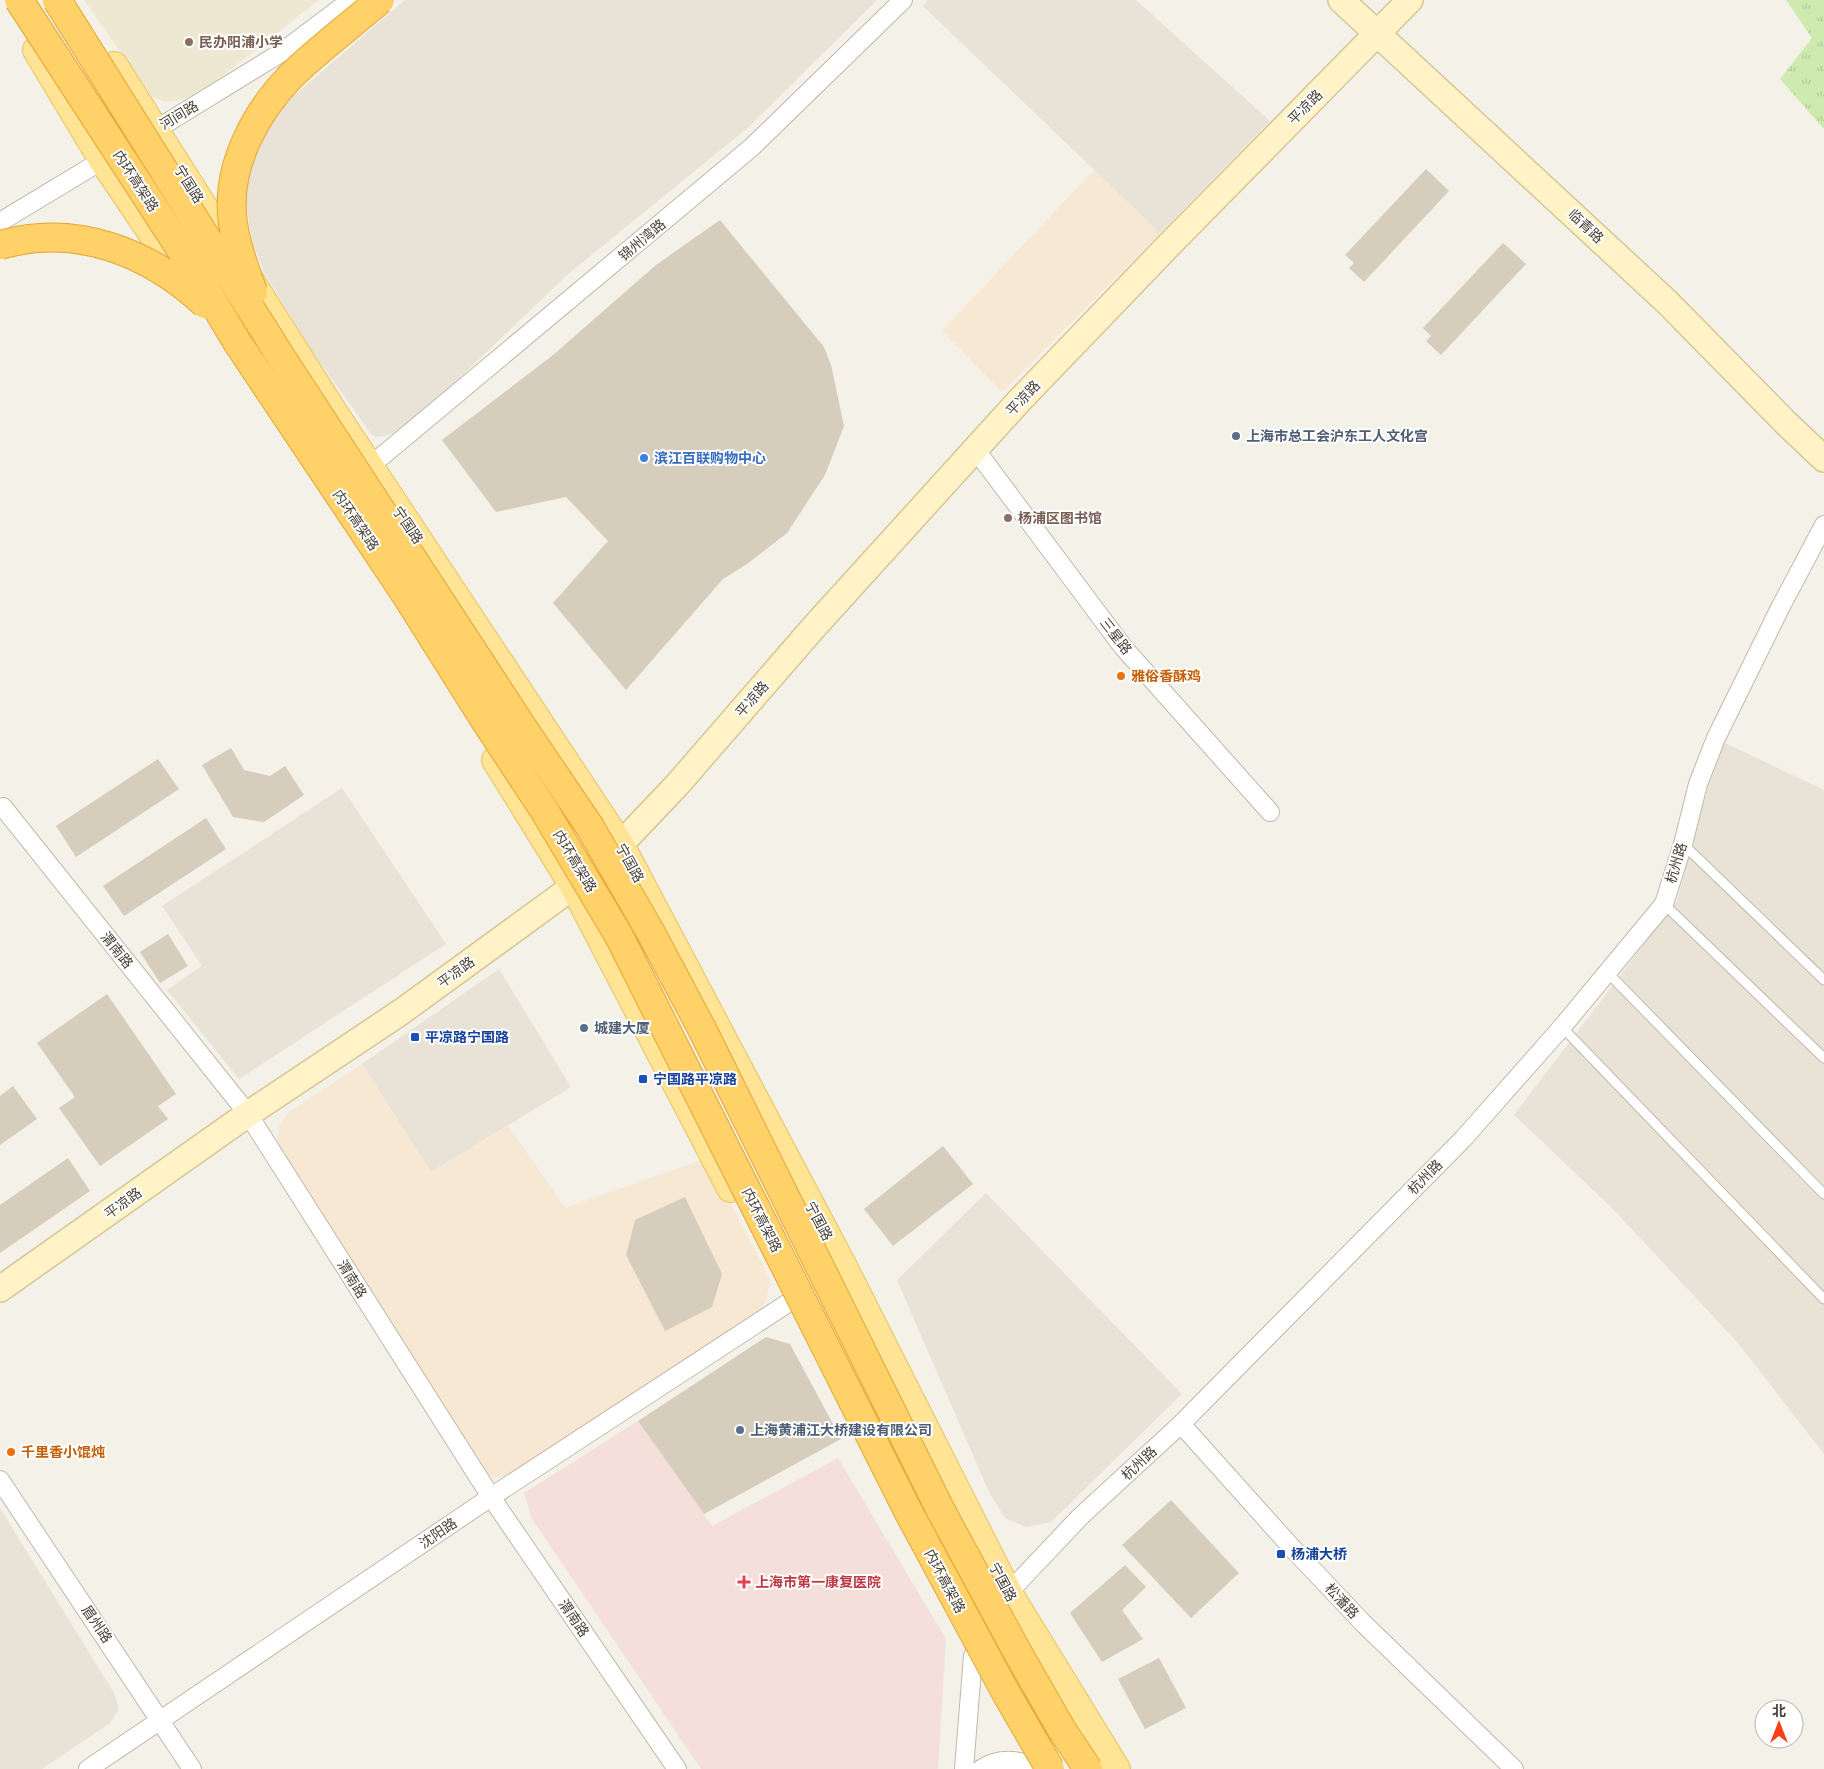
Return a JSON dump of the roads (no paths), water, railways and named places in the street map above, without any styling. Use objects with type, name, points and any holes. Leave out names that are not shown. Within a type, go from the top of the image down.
[{"type":"highway","name":"内环高架路","points":[[19,0],[189,262],[237,342],[406,595],[544,810],[619,936],[909,1513],[1006,1693],[1050,1769]]},
{"type":"highway","name":"内环高架路","points":[[56,0],[281,357],[507,704],[590,827],[702,1029],[940,1509],[1062,1730],[1088,1769]]},
{"type":"highway","points":[[281,357],[255,297],[237,245],[232,213],[232,191],[240,157],[268,103],[290,77],[380,0]]},
{"type":"highway","points":[[0,245],[23,240],[62,238],[102,244],[127,252],[151,264],[186,286],[209,307],[237,342]]},
{"type":"main road","points":[[6,0],[103,160],[342,512],[574,886],[665,1064],[791,1301],[973,1656],[1043,1769]]},
{"type":"main road","name":"宁国路","points":[[71,0],[369,467],[620,845],[841,1263],[1008,1593],[1116,1769]]},
{"type":"main road","name":"临青路","points":[[1341,0],[1667,302],[1824,459]]},
{"type":"main road","name":"平凉路","points":[[0,1289],[248,1114],[401,1012],[574,886],[620,845],[678,785],[814,628],[975,449],[1167,247],[1410,0]]},
{"type":"street","name":"河间路","points":[[0,222],[282,52],[351,0]]},
{"type":"street","name":"锦州湾路","points":[[369,467],[752,147],[903,0]]},
{"type":"street","name":"三星路","points":[[975,449],[1123,646],[1270,812]]},
{"type":"street","name":"杭州路","points":[[964,1769],[973,1656],[1008,1593],[1081,1516],[1181,1424],[1463,1138],[1562,1026],[1664,904],[1698,784],[1716,738],[1780,608],[1824,525]]},
{"type":"street","name":"渭南路","points":[[3,807],[248,1114],[491,1497],[677,1769]]},
{"type":"street","name":"沈阳路","points":[[88,1769],[491,1497],[791,1301]]},
{"type":"street","name":"松潘路","points":[[1181,1424],[1294,1550],[1363,1623],[1514,1769]]},
{"type":"street","name":"眉州路","points":[[0,1480],[192,1769]]},
{"type":"street","points":[[981,1769],[994,1761],[1004,1760],[1016,1761],[1036,1769]]},
{"type":"lane","points":[[1682,844],[1824,980]]},
{"type":"lane","points":[[1664,904],[1824,1058]]},
{"type":"lane","points":[[1607,972],[1824,1194]]},
{"type":"lane","points":[[1562,1026],[1824,1299]]},
{"type":"place","name":"民办阳浦小学","points":[[189,42]]},
{"type":"place","name":"上海市总工会沪东工人文化宫","points":[[1236,436]]},
{"type":"place","name":"滨江百联购物中心","points":[[644,458]]},
{"type":"place","name":"杨浦区图书馆","points":[[1008,518]]},
{"type":"place","name":"雅俗香酥鸡","points":[[1121,676]]},
{"type":"place","name":"城建大厦","points":[[584,1028]]},
{"type":"place","name":"平凉路宁国路","points":[[415,1037]]},
{"type":"place","name":"宁国路平凉路","points":[[643,1079]]},
{"type":"place","name":"上海黄浦江大桥建设有限公司","points":[[740,1430]]},
{"type":"place","name":"千里香小馄炖","points":[[11,1452]]},
{"type":"place","name":"杨浦大桥","points":[[1281,1554]]},
{"type":"place","name":"上海市第一康复医院","points":[[744,1582]]}]
